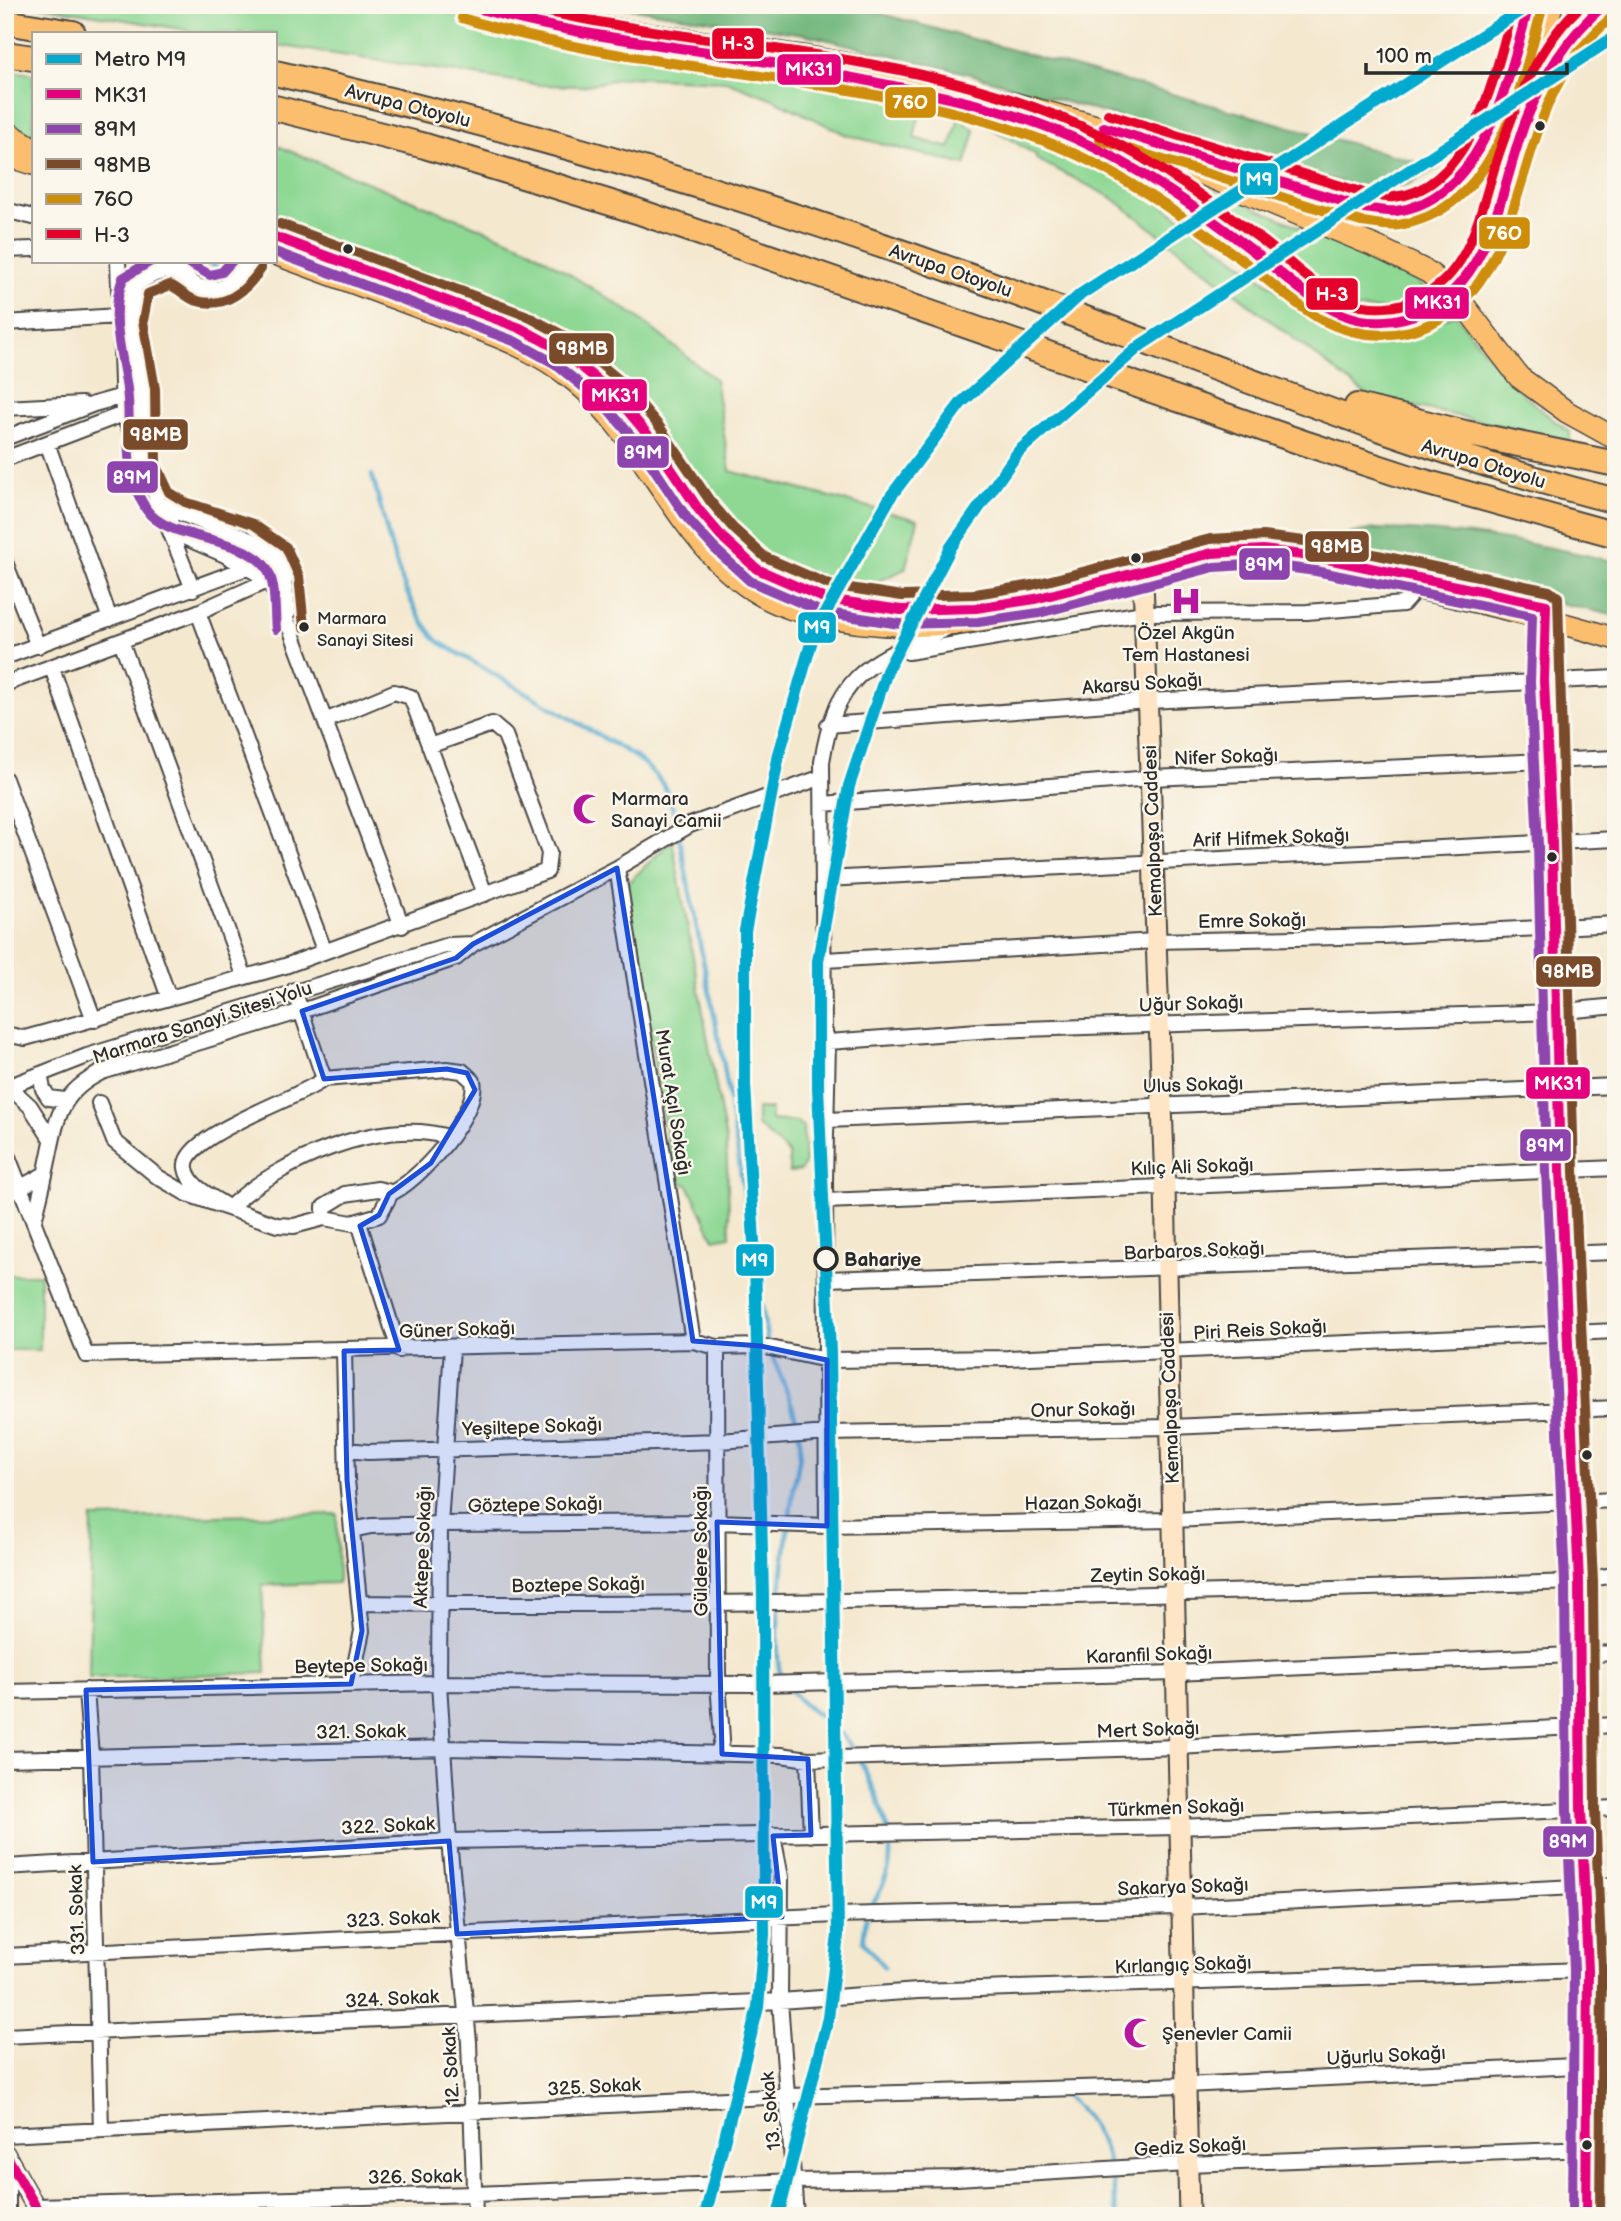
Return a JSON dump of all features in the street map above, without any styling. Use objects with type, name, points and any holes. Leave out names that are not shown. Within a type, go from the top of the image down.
[{"type":"highway","points":[[5,22],[67,32]]},
{"type":"highway","points":[[5,54],[32,58]]},
{"type":"highway","name":"Avrupa Otoyolu","points":[[276,73],[438,112],[699,185],[970,276],[1450,454],[1616,500]]},
{"type":"highway","name":"Avrupa Otoyolu","points":[[276,108],[438,150],[637,211],[1292,439],[1428,483],[1616,535]]},
{"type":"highway","points":[[1179,355],[1293,384],[1418,422],[1616,464]]},
{"type":"main road","points":[[466,5],[578,33],[742,57],[892,85],[962,100],[1050,127],[1116,157],[1170,191],[1316,300],[1356,319],[1399,319],[1427,311],[1457,290],[1479,258],[1511,160],[1555,59],[1569,39],[1604,5]]},
{"type":"main road","points":[[506,5],[581,22],[879,70],[1061,115],[1364,208],[1397,211],[1444,191],[1475,157],[1492,124],[1529,5]]},
{"type":"main road","points":[[1511,160],[1518,124],[1552,5]]},
{"type":"main road","points":[[1061,115],[1409,261],[1443,283],[1457,296],[1519,377],[1567,412],[1616,439]]},
{"type":"main road","points":[[5,131],[32,147]]},
{"type":"main road","points":[[5,155],[32,164]]},
{"type":"main road","points":[[276,237],[520,328],[562,351],[612,392],[648,435],[699,510],[723,538],[758,569],[826,599],[901,610],[976,608],[1035,600],[1212,553],[1263,550],[1318,557],[1546,611],[1616,639]]},
{"type":"main road","points":[[276,254],[530,349],[578,384],[602,408],[637,452],[676,512],[726,570],[759,593],[797,611],[845,622],[900,627],[958,624],[1015,617],[1143,580],[1218,562],[1284,561],[1333,568],[1417,588],[1616,625]]},
{"type":"main road","name":"Kemalpaşa Caddesi","points":[[1143,580],[1165,1186],[1189,2216]]},
{"type":"main road","points":[[1546,611],[1544,681],[1552,844],[1560,1171],[1579,1582],[1581,1810],[1588,1970],[1586,2216]]},
{"type":"street","points":[[5,210],[32,217]]},
{"type":"street","points":[[5,250],[32,249]]},
{"type":"street","points":[[118,262],[124,319],[122,414],[193,589]]},
{"type":"street","points":[[152,262],[199,287],[221,289],[236,281],[248,262]]},
{"type":"street","points":[[142,467],[141,390],[124,319],[135,285],[153,274],[175,272]]},
{"type":"street","points":[[5,323],[124,319]]},
{"type":"street","points":[[5,438],[94,404],[122,398],[141,390]]},
{"type":"street","points":[[5,408],[94,404]]},
{"type":"street","points":[[5,459],[122,414],[143,416]]},
{"type":"street","points":[[47,443],[110,619]]},
{"type":"street","points":[[158,502],[179,515],[247,537],[276,557],[285,579],[290,628]]},
{"type":"street","points":[[158,502],[177,534],[248,567],[269,580],[290,628],[401,926]]},
{"type":"street","points":[[5,657],[276,557]]},
{"type":"street","points":[[5,562],[38,646]]},
{"type":"street","points":[[5,684],[198,612],[269,580],[285,579]]},
{"type":"street","points":[[886,656],[1143,613],[1234,614],[1376,608],[1403,604],[1417,588]]},
{"type":"street","points":[[198,612],[324,950]]},
{"type":"street","points":[[827,1526],[825,1279],[828,1042],[824,1029],[825,879],[822,778],[828,726],[853,678],[886,656],[958,624]]},
{"type":"street","points":[[121,641],[244,975]]},
{"type":"street","points":[[52,668],[169,998]]},
{"type":"street","name":"Akarsu Sokağı","points":[[828,726],[1148,701],[1616,678]]},
{"type":"street","points":[[325,721],[394,692],[411,697],[485,894]]},
{"type":"street","points":[[5,1034],[25,1038],[285,965],[401,926],[547,871],[549,853],[505,735],[492,724],[429,746]]},
{"type":"street","name":"Nifer Sokağı","points":[[823,804],[1151,778],[1616,758]]},
{"type":"street","name":"Marmara Sanayi Sitesi Yolu","points":[[64,1100],[80,1082],[102,1072],[302,1011],[456,958],[473,944],[617,869],[690,825],[822,778]]},
{"type":"street","points":[[5,779],[94,1020]]},
{"type":"street","name":"Arif Hifmek Sokağı","points":[[825,879],[1616,839]]},
{"type":"street","name":"Murat Açıl Sokağı","points":[[617,869],[693,1342]]},
{"type":"street","name":"Emre Sokağı","points":[[825,960],[1156,941],[1554,929],[1616,924]]},
{"type":"street","name":"Marmara Sanayi Sitesi Yolu","points":[[6,1086],[87,1056],[295,990],[448,945],[473,944]]},
{"type":"street","points":[[295,990],[324,1079]]},
{"type":"street","name":"Uğur Sokağı","points":[[828,1042],[992,1030],[1555,1012],[1616,1006]]},
{"type":"street","points":[[229,1208],[195,1185],[186,1170],[188,1157],[236,1121],[324,1079],[447,1069],[462,1071],[474,1081],[474,1100],[423,1170],[389,1194]]},
{"type":"street","points":[[34,1221],[51,1139],[64,1100],[50,1098],[43,1089],[40,1074]]},
{"type":"street","points":[[6,1086],[30,1106],[51,1139]]},
{"type":"street","name":"Ulus Sokağı","points":[[827,1120],[1616,1086]]},
{"type":"street","points":[[99,1102],[114,1141],[158,1177],[187,1194],[277,1225],[294,1226],[324,1218],[339,1223],[361,1222],[379,1215],[389,1200],[389,1194]]},
{"type":"street","points":[[229,1208],[246,1191],[279,1171],[324,1150],[400,1131],[426,1130],[448,1137]]},
{"type":"street","points":[[5,1149],[34,1221]]},
{"type":"street","name":"Kılıç Ali Sokağı","points":[[826,1201],[1616,1168]]},
{"type":"street","points":[[5,1196],[45,1174]]},
{"type":"street","points":[[324,1218],[327,1204],[345,1194],[378,1189],[389,1194]]},
{"type":"street","name":"Güner Sokağı","points":[[34,1221],[86,1355],[693,1342],[717,1347],[761,1346],[827,1360]]},
{"type":"street","points":[[361,1222],[399,1350]]},
{"type":"street","name":"Barbaros Sokağı","points":[[825,1279],[1165,1270],[1616,1252]]},
{"type":"street","name":"Piri Reis Sokağı","points":[[827,1360],[1168,1353],[1616,1331]]},
{"type":"street","name":"Güldere Sokağı","points":[[717,1347],[718,1682],[722,1739],[718,1754]]},
{"type":"street","name":"Aktepe Sokağı","points":[[445,1748],[439,1683],[440,1524],[452,1348]]},
{"type":"street","points":[[344,1351],[346,1450],[362,1631],[351,1684]]},
{"type":"street","name":"Onur Sokağı","points":[[719,1441],[828,1433],[1171,1427],[1616,1408]]},
{"type":"street","name":"Yeşiltepe Sokağı","points":[[346,1450],[368,1452],[719,1441]]},
{"type":"street","name":"Hazan Sokağı","points":[[718,1522],[827,1526],[1172,1520],[1616,1500]]},
{"type":"street","name":"Göztepe Sokağı","points":[[352,1530],[371,1526],[440,1524],[718,1522]]},
{"type":"street","name":"Zeytin Sokağı","points":[[718,1602],[1579,1582],[1616,1574]]},
{"type":"street","name":"Boztepe Sokağı","points":[[359,1603],[718,1602]]},
{"type":"street","name":"Karanfil Sokağı","points":[[718,1682],[790,1683],[1176,1673],[1616,1653]]},
{"type":"street","name":"Beytepe Sokağı","points":[[5,1692],[351,1684],[718,1682]]},
{"type":"street","name":"331. Sokak","points":[[86,1690],[91,1756],[101,2130]]},
{"type":"street","name":"Mert Sokağı","points":[[718,1754],[781,1755],[808,1759],[849,1758],[1177,1747],[1616,1725]]},
{"type":"street","name":"321. Sokak","points":[[5,1759],[445,1748],[718,1754]]},
{"type":"street","name":"12. Sokak","points":[[445,1748],[449,1841],[466,2014],[475,2216]]},
{"type":"street","points":[[808,1759],[811,1835]]},
{"type":"street","name":"Türkmen Sokağı","points":[[773,1836],[1179,1827],[1616,1808]]},
{"type":"street","name":"322. Sokak","points":[[5,1867],[449,1841],[773,1836]]},
{"type":"street","name":"13. Sokak","points":[[773,1836],[781,1877],[780,2000],[796,2216]]},
{"type":"street","name":"Sakarya Sokağı","points":[[782,1917],[1181,1907],[1616,1885]]},
{"type":"street","name":"323. Sokak","points":[[5,1956],[782,1917]]},
{"type":"street","name":"Kırlangıç Sokağı","points":[[780,2000],[918,1991],[1616,1969]]},
{"type":"street","name":"324. Sokak","points":[[5,2036],[780,2000]]},
{"type":"street","name":"Uğurlu Sokağı","points":[[1185,2085],[1616,2064]]},
{"type":"street","name":"325. Sokak","points":[[5,2135],[789,2096],[1185,2085]]},
{"type":"street","name":"Gediz Sokağı","points":[[795,2180],[957,2178],[1187,2164],[1616,2148]]},
{"type":"street","points":[[7,2155],[39,2211]]},
{"type":"street","points":[[7,2155],[8,2216]]},
{"type":"street","name":"326. Sokak","points":[[39,2211],[795,2180]]},
{"type":"highlighted area","points":[[617,868],[693,1341],[761,1346],[827,1360],[827,1526],[717,1522],[722,1754],[808,1759],[811,1835],[773,1836],[782,1917],[457,1934],[449,1841],[93,1862],[86,1690],[351,1684],[362,1631],[347,1480],[344,1351],[399,1350],[360,1226],[379,1215],[389,1194],[431,1163],[475,1090],[467,1073],[447,1069],[324,1079],[302,1011],[456,958],[473,944]]},
{"type":"green space","points":[[34,5],[448,5],[605,46],[809,77],[923,99],[914,138],[950,148],[959,118],[975,131],[965,165],[847,135],[773,99],[726,81],[628,77],[582,86],[540,85],[276,45],[276,32],[199,32]]},
{"type":"green space","points":[[606,5],[850,5],[1439,168],[1405,186],[1362,188],[970,74],[804,34]]},
{"type":"green space","points":[[11,71],[32,74],[32,135],[11,122]]},
{"type":"green space","points":[[979,116],[1082,151],[1128,176],[1304,310],[1355,332],[1387,334],[1456,315],[1495,364],[1522,392],[1570,432],[1570,441],[1368,396],[1111,197],[1036,159],[1036,155],[978,120]]},
{"type":"green space","points":[[276,145],[525,246],[636,316],[715,379],[730,471],[918,520],[905,569],[879,581],[883,610],[779,597],[736,570],[681,470],[635,401],[580,354],[276,235]]},
{"type":"green space","points":[[1160,166],[1408,274],[1431,294],[1399,310],[1352,309],[1157,169]]},
{"type":"green space","points":[[1374,529],[1496,538],[1616,562],[1616,616],[1311,546],[1321,539]]},
{"type":"green space","points":[[672,840],[726,1141],[730,1236],[714,1239],[688,1185],[674,1181],[625,886]]},
{"type":"green space","points":[[757,1109],[771,1109],[771,1120],[797,1122],[803,1127],[805,1163],[801,1170],[789,1172],[789,1154],[757,1125]]},
{"type":"green space","points":[[5,1275],[40,1275],[40,1350],[5,1350]]},
{"type":"green space","points":[[337,1514],[338,1583],[262,1585],[266,1673],[89,1678],[92,1518]]},
{"type":"waterway","points":[[205,262],[218,268]]},
{"type":"waterway","points":[[372,475],[389,541],[404,585],[413,606],[439,642],[636,757],[654,773],[665,788],[677,828]]},
{"type":"waterway","points":[[679,837],[724,1066],[768,1345]]},
{"type":"waterway","points":[[771,1353],[792,1407],[800,1446],[778,1619],[779,1667],[783,1680]]},
{"type":"waterway","points":[[788,1687],[799,1700],[834,1727],[850,1745],[876,1795],[888,1833],[890,1851],[886,1877],[870,1910]]},
{"type":"waterway","points":[[866,1918],[863,1942],[884,1967]]},
{"type":"waterway","points":[[1065,2096],[1080,2109],[1092,2126],[1109,2164]]},
{"type":"waterway","points":[[1112,2173],[1117,2216]]},
{"type":"metro line","name":"M9","points":[[705,2216],[758,2007],[764,1935],[763,1597],[755,1260],[745,1085],[745,931],[779,754],[814,633],[891,496],[961,403],[1081,294],[1529,5]]},
{"type":"metro line","name":"M9","points":[[778,2216],[828,2018],[838,1935],[830,1353],[818,1087],[818,961],[849,786],[887,671],[951,547],[1019,451],[1141,345],[1616,36]]},
{"type":"transit line","name":"MK31","points":[[467,5],[586,33],[777,64],[916,91],[1030,121],[1074,138],[1146,176],[1214,221],[1319,302],[1352,318],[1372,321],[1394,320],[1424,311],[1447,296],[1466,276],[1492,227],[1517,145],[1541,88],[1568,44],[1604,5]]},
{"type":"transit line","name":"H-3","points":[[518,5],[665,33],[889,68],[962,85],[1033,107],[1102,136],[1144,159],[1224,212],[1325,290],[1348,302],[1375,307],[1393,306],[1419,298],[1452,272],[1473,235],[1506,133],[1531,74],[1553,37],[1582,5]]},
{"type":"transit line","name":"H-3","points":[[1108,114],[1367,194],[1394,197],[1421,189],[1444,172],[1462,149],[1489,91],[1514,5]]},
{"type":"transit line","name":"MK31","points":[[1104,127],[1364,208],[1396,211],[1426,202],[1452,184],[1472,159],[1502,98],[1529,5]]},
{"type":"transit line","name":"76O","points":[[1100,140],[1361,222],[1399,225],[1433,214],[1460,196],[1482,171],[1513,108],[1542,9]]},
{"type":"transit line","name":"76O","points":[[462,18],[606,52],[827,86],[899,100],[971,117],[1042,140],[1097,164],[1148,194],[1322,320],[1354,332],[1387,335],[1410,331],[1443,317],[1469,295],[1488,267],[1504,235],[1538,131],[1556,88],[1585,44],[1613,16]]},
{"type":"transit line","name":"98MB","points":[[280,224],[525,315],[570,339],[623,383],[659,426],[710,501],[733,528],[765,557],[830,585],[902,596],[975,594],[1032,585],[1210,539],[1263,536],[1321,543],[1549,591],[1558,597],[1574,1171],[1593,1582],[1595,1810],[1602,1970],[1600,2216]]},
{"type":"transit line","name":"MK31","points":[[276,237],[520,328],[562,351],[612,392],[648,435],[699,510],[723,538],[757,569],[826,599],[901,610],[976,608],[1035,599],[1212,553],[1263,550],[1318,557],[1546,605],[1544,681],[1552,844],[1560,1171],[1579,1582],[1581,1810],[1588,1970],[1586,2216]]},
{"type":"transit line","name":"89M","points":[[276,252],[514,341],[554,363],[602,402],[637,443],[687,518],[714,548],[750,581],[822,612],[900,624],[978,622],[1039,613],[1214,567],[1263,564],[1316,571],[1532,616],[1530,682],[1538,845],[1546,1171],[1565,1582],[1567,1810],[1574,1970],[1572,2216]]},
{"type":"transit line","name":"89M","points":[[149,262],[123,278],[117,306],[118,334],[127,389],[132,478],[146,509],[156,519],[186,533],[239,549],[254,556],[265,566],[272,580],[276,629]]},
{"type":"transit line","name":"89M","points":[[187,262],[210,275],[222,272],[231,262]]},
{"type":"transit line","name":"98MB","points":[[261,269],[241,292],[215,303],[194,300],[170,285],[148,294],[143,321],[155,389],[156,464],[169,492],[185,502],[253,524],[286,547],[299,576],[304,627]]},
{"type":"transit line","name":"MK31","points":[[5,2153],[41,2216]]},
{"type":"place","name":"Özel Akgün Tem Hastanesi","points":[[1186,601]]},
{"type":"place","name":"Marmara Sanayi Sitesi","points":[[304,627]]},
{"type":"place","name":"Marmara Sanayi Camii","points":[[588,809]]},
{"type":"place","name":"Bahariye","points":[[826,1259]]},
{"type":"place","name":"Şenevler Camii","points":[[1139,2033]]}]
